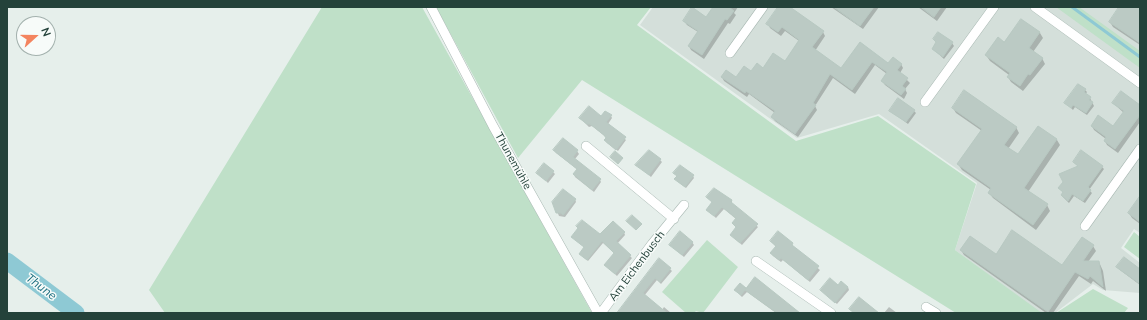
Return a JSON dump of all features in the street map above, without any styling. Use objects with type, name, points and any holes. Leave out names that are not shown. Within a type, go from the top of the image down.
[{"type":"street","name":"Thunemühle","points":[[431,7],[494,126],[598,313]]},
{"type":"street","points":[[730,53],[763,7]]},
{"type":"street","points":[[925,102],[994,7]]},
{"type":"street","points":[[1035,7],[1140,83]]},
{"type":"street","points":[[586,146],[674,219]]},
{"type":"street","points":[[1085,226],[1140,149]]},
{"type":"street","name":"Am Eichenbusch","points":[[602,313],[652,244],[684,205]]},
{"type":"street","points":[[756,261],[831,313]]},
{"type":"street","points":[[926,307],[936,313]]},
{"type":"shaded area","points":[[653,7],[1140,7],[1140,233],[1134,229],[1121,248],[1140,263],[1140,293],[1103,290],[1093,284],[1055,313],[1040,313],[955,250],[977,183],[879,114],[797,138],[640,25]]},
{"type":"green space","points":[[322,7],[422,7],[592,313],[165,313],[149,290]]},
{"type":"green space","points":[[436,7],[651,7],[637,25],[796,141],[878,116],[976,184],[955,250],[1042,313],[956,313],[582,80],[518,158]]},
{"type":"green space","points":[[1056,7],[1079,7],[1140,51],[1140,68]]},
{"type":"green space","points":[[1134,232],[1140,237],[1140,259],[1124,247]]},
{"type":"green space","points":[[707,240],[738,267],[703,313],[696,311],[694,313],[686,313],[662,292]]},
{"type":"green space","points":[[1093,289],[1128,308],[1124,313],[1056,313]]},
{"type":"building","points":[[692,7],[706,17],[713,7],[729,7],[734,11],[727,20],[725,19],[702,55],[688,46],[698,31],[683,21]]},
{"type":"building","points":[[778,7],[790,7],[824,31],[812,47],[841,68],[860,42],[888,63],[893,57],[902,64],[897,70],[908,78],[902,86],[906,89],[901,95],[881,81],[887,72],[872,62],[852,90],[830,74],[813,103],[816,105],[795,134],[771,117],[775,111],[746,91],[745,93],[721,77],[726,70],[736,77],[744,66],[751,71],[757,63],[763,68],[773,53],[785,61],[799,40],[782,27],[778,32],[766,24]]},
{"type":"building","points":[[834,7],[874,7],[860,26]]},
{"type":"building","points":[[921,7],[941,7],[934,17]]},
{"type":"building","points":[[1119,7],[1140,7],[1140,43],[1109,22]]},
{"type":"building","points":[[1021,19],[1040,32],[1029,48],[1043,58],[1030,75],[1028,74],[1020,86],[1007,77],[1010,73],[985,55],[998,37],[1004,42]]},
{"type":"building","points":[[938,32],[953,42],[943,57],[932,49],[936,42],[933,39]]},
{"type":"building","points":[[1078,84],[1086,89],[1084,92],[1091,97],[1089,100],[1093,102],[1086,113],[1073,105],[1071,108],[1064,103]]},
{"type":"building","points":[[964,90],[1017,127],[1004,145],[1018,154],[1038,126],[1057,139],[1024,188],[1048,204],[1033,225],[988,193],[991,188],[957,164],[982,129],[952,108]]},
{"type":"building","points":[[1121,91],[1140,105],[1140,115],[1115,149],[1104,141],[1106,137],[1091,126],[1098,115],[1113,126],[1124,111],[1112,103]]},
{"type":"building","points":[[898,98],[915,110],[906,122],[889,111]]},
{"type":"building","points":[[589,106],[601,116],[605,111],[612,115],[606,122],[626,137],[616,150],[604,140],[606,138],[604,135],[590,124],[587,124],[579,118]]},
{"type":"building","points":[[563,138],[578,150],[573,157],[601,179],[592,190],[573,174],[577,169],[553,150]]},
{"type":"building","points":[[649,150],[661,159],[649,175],[635,165]]},
{"type":"building","points":[[1081,150],[1103,166],[1088,187],[1091,190],[1083,201],[1072,194],[1068,201],[1061,195],[1063,192],[1058,188],[1063,182],[1059,174],[1078,166],[1073,162]]},
{"type":"building","points":[[615,151],[623,158],[618,164],[610,157]]},
{"type":"building","points":[[544,163],[554,171],[546,181],[536,173]]},
{"type":"building","points":[[680,165],[694,175],[685,187],[674,179],[677,176],[673,173]]},
{"type":"building","points":[[714,188],[732,200],[731,202],[758,224],[740,243],[730,235],[736,227],[732,223],[736,218],[722,207],[714,216],[706,210],[712,202],[706,197]]},
{"type":"building","points":[[563,189],[576,199],[563,215],[561,213],[556,213],[552,202]]},
{"type":"building","points":[[1140,196],[1140,222],[1128,213]]},
{"type":"building","points":[[632,215],[642,224],[636,230],[626,221]]},
{"type":"building","points":[[582,220],[600,234],[613,221],[625,232],[616,241],[631,255],[615,274],[604,265],[614,253],[602,241],[587,260],[579,254],[584,247],[571,237],[578,228],[576,226]]},
{"type":"building","points":[[1012,230],[1062,265],[1082,237],[1094,245],[1083,261],[1099,261],[1103,287],[1090,276],[1088,279],[1075,272],[1048,312],[960,250],[970,236],[996,254]]},
{"type":"building","points":[[680,231],[693,242],[682,255],[669,245]]},
{"type":"building","points":[[778,231],[793,243],[792,245],[819,266],[808,280],[781,258],[779,260],[770,253],[776,246],[770,241]]},
{"type":"building","points":[[1124,257],[1140,269],[1140,284],[1116,267]]},
{"type":"building","points":[[659,258],[671,268],[660,282],[655,278],[643,293],[667,313],[617,313]]},
{"type":"building","points":[[755,277],[800,313],[777,313],[745,290],[741,295],[734,290],[740,283],[746,288]]},
{"type":"building","points":[[830,278],[838,285],[841,281],[848,287],[835,303],[820,290]]},
{"type":"building","points":[[859,297],[879,313],[854,313],[849,309]]},
{"type":"waterway","points":[[1072,7],[1140,57]]},
{"type":"waterway","name":"Thune","points":[[7,261],[76,313]]}]
